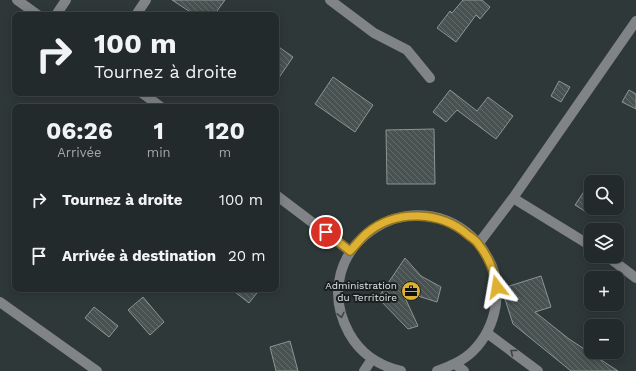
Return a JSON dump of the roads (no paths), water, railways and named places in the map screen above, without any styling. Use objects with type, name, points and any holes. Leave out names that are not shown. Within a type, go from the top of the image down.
[{"type":"street","points":[[17,0],[34,12]]},
{"type":"street","points":[[58,12],[66,0]]},
{"type":"street","points":[[138,12],[146,0]]},
{"type":"street","points":[[330,0],[374,33],[407,50],[430,78]]},
{"type":"street","points":[[479,243],[513,198],[636,21]]},
{"type":"street","points":[[146,96],[157,104]]},
{"type":"street","points":[[279,197],[350,251]]},
{"type":"street","points":[[513,198],[584,242]]},
{"type":"street","points":[[401,371],[391,369],[372,359],[354,342],[342,321],[338,297],[341,273],[350,251],[367,233],[388,220],[412,215],[437,218],[460,227],[479,243],[491,264],[497,287],[496,310],[487,333],[473,351],[455,364],[437,371]]},
{"type":"street","points":[[616,263],[636,278]]},
{"type":"street","points":[[0,302],[97,371]]},
{"type":"street","points":[[487,333],[538,371]]},
{"type":"street","points":[[364,371],[372,359]]},
{"type":"street","points":[[455,364],[464,371]]},
{"type":"place","name":"Administration du Territoire","points":[[411,291]]}]
